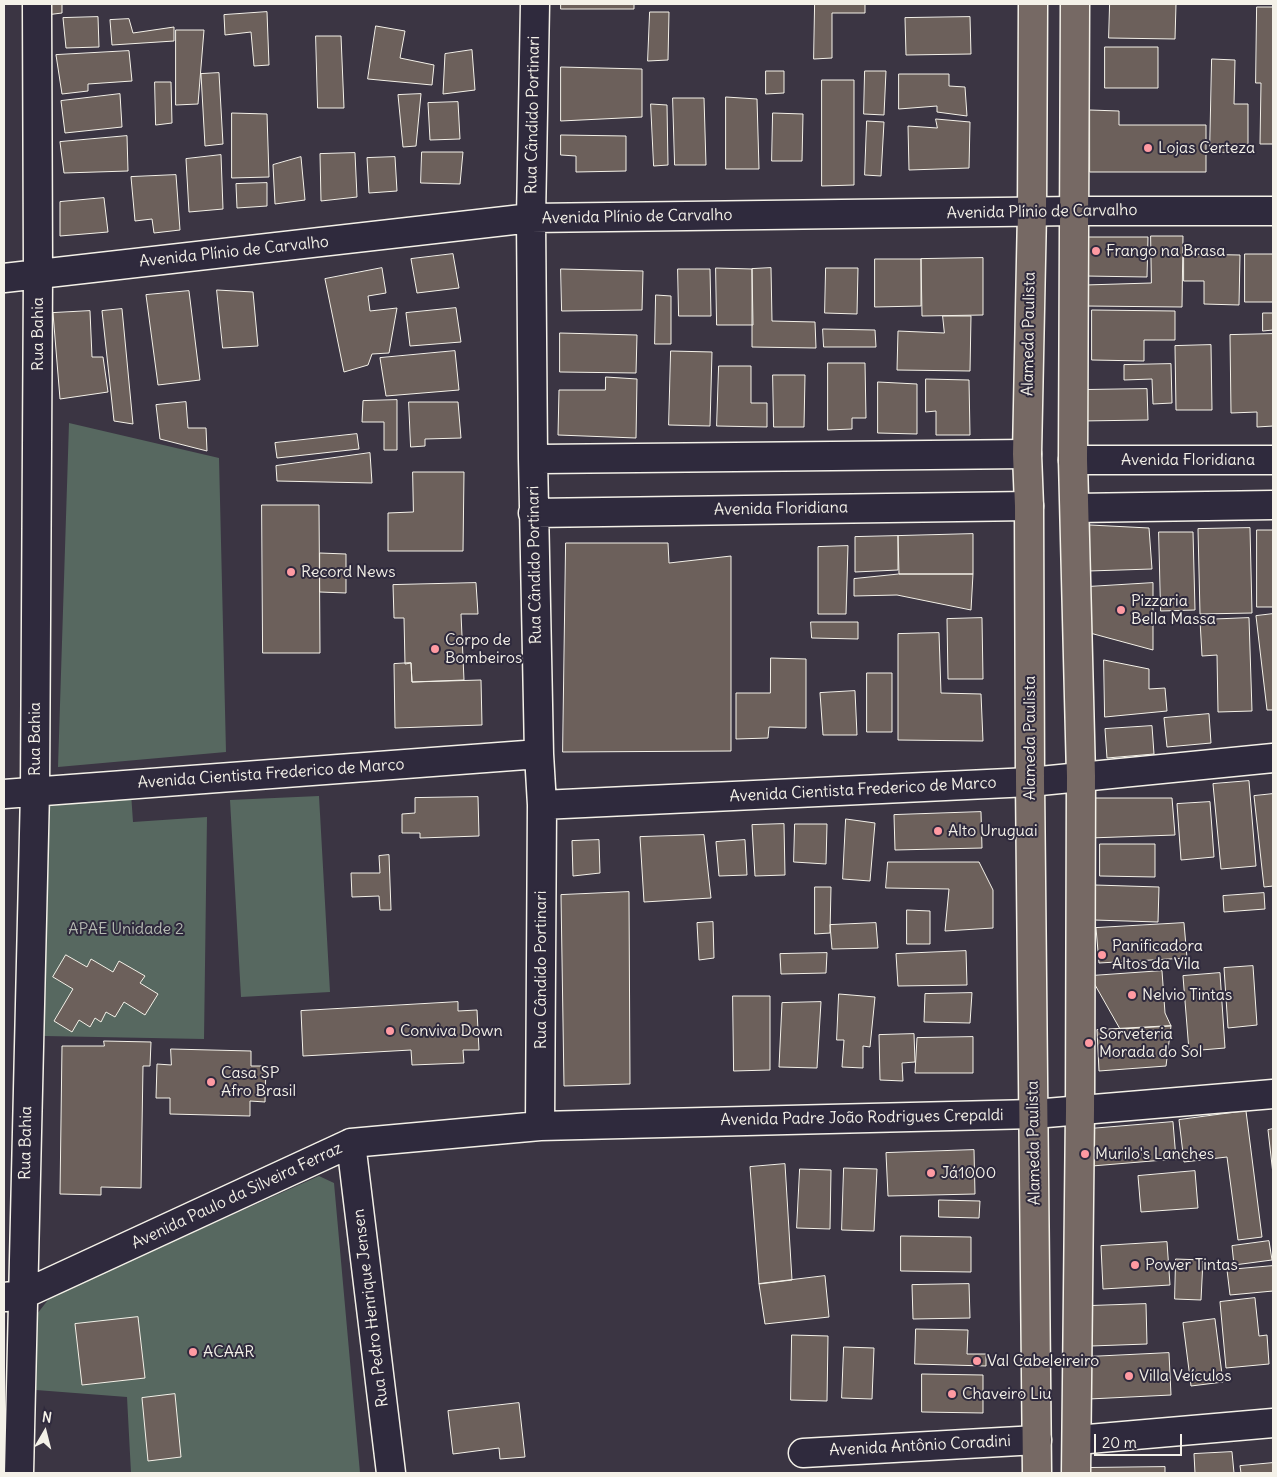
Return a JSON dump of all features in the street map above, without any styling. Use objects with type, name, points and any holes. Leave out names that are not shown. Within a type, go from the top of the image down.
[{"type":"main road","name":"Alameda Paulista","points":[[1033,4],[1032,212],[1027,454],[1037,1473]]},
{"type":"main road","points":[[1075,4],[1073,460],[1081,776],[1076,1473]]},
{"type":"street","name":"Rua Bahia","points":[[19,1473],[13,1296],[35,791],[38,274],[37,4]]},
{"type":"street","name":"Rua Cândido Portinari","points":[[535,4],[531,218],[534,513],[539,754],[542,804],[540,1126]]},
{"type":"street","name":"Avenida Plínio de Carvalho","points":[[4,278],[531,218],[1075,211],[1273,211]]},
{"type":"street","points":[[533,458],[1027,454]]},
{"type":"street","name":"Avenida Floridiana","points":[[1073,460],[1273,460]]},
{"type":"street","points":[[1075,508],[1273,505]]},
{"type":"street","name":"Avenida Floridiana","points":[[534,513],[1029,506]]},
{"type":"street","name":"Avenida Cientista Frederico de Marco","points":[[4,794],[539,754]]},
{"type":"street","name":"Avenida Cientista Frederico de Marco","points":[[542,804],[1030,782],[1273,758]]},
{"type":"street","name":"Avenida Padre João Rodrigues Crepaldi","points":[[540,1126],[1034,1114],[1273,1094]]},
{"type":"street","name":"Avenida Paulo da Silveira Ferraz","points":[[13,1296],[351,1143],[540,1126]]},
{"type":"street","name":"Rua Pedro Henrique Jensen","points":[[351,1143],[391,1473]]},
{"type":"street","points":[[1077,1440],[1273,1423]]},
{"type":"street","name":"Avenida Antônio Coradini","points":[[803,1453],[1037,1440]]},
{"type":"green space","points":[[69,423],[219,458],[226,752],[58,767]]},
{"type":"green space","name":"APAE Unidade 2","points":[[131,793],[133,822],[207,817],[204,1039],[44,1036],[48,803]]},
{"type":"green space","points":[[319,796],[330,992],[241,997],[230,800]]},
{"type":"green space","name":"ACAAR","points":[[319,1176],[334,1183],[360,1473],[131,1473],[127,1397],[36,1390],[37,1314],[51,1296]]},
{"type":"building","points":[[45,4],[62,4],[62,13],[46,15]]},
{"type":"building","points":[[561,4],[634,4],[634,9],[561,9]]},
{"type":"building","points":[[815,4],[865,4],[865,13],[832,13],[832,58],[814,59]]},
{"type":"building","points":[[1110,4],[1176,4],[1175,39],[1109,38]]},
{"type":"building","points":[[1257,7],[1273,7],[1273,144],[1260,144],[1261,83],[1256,83]]},
{"type":"building","points":[[267,12],[269,65],[254,66],[251,32],[225,35],[224,15]]},
{"type":"building","points":[[650,12],[669,12],[668,60],[648,61]]},
{"type":"building","points":[[98,17],[99,47],[66,48],[63,18]]},
{"type":"building","points":[[970,17],[971,54],[906,55],[905,18]]},
{"type":"building","points":[[129,19],[133,33],[174,27],[174,41],[112,45],[110,20]]},
{"type":"building","points":[[376,26],[405,31],[400,58],[434,65],[432,85],[368,79]]},
{"type":"building","points":[[176,30],[204,30],[198,104],[176,105]]},
{"type":"building","points":[[316,36],[341,36],[344,108],[318,108]]},
{"type":"building","points":[[1105,47],[1158,47],[1158,88],[1105,88]]},
{"type":"building","points":[[472,50],[475,90],[443,94],[445,54]]},
{"type":"building","points":[[129,51],[132,81],[88,84],[88,91],[62,94],[56,55]]},
{"type":"building","points":[[1212,59],[1235,60],[1234,104],[1248,104],[1248,153],[1210,152]]},
{"type":"building","points":[[561,67],[642,69],[642,117],[561,121]]},
{"type":"building","points":[[766,71],[784,71],[784,93],[766,94]]},
{"type":"building","points":[[865,71],[886,71],[884,115],[864,114]]},
{"type":"building","points":[[219,73],[223,144],[205,146],[201,74]]},
{"type":"building","points":[[899,74],[949,74],[949,86],[965,87],[967,116],[937,112],[937,106],[899,109]]},
{"type":"building","points":[[822,80],[854,80],[854,185],[822,186]]},
{"type":"building","points":[[155,82],[171,82],[172,123],[156,125]]},
{"type":"building","points":[[120,94],[122,127],[65,133],[61,101]]},
{"type":"building","points":[[421,94],[416,146],[403,147],[398,95]]},
{"type":"building","points":[[726,97],[757,99],[759,169],[726,169]]},
{"type":"building","points":[[673,98],[704,98],[706,165],[675,165]]},
{"type":"building","points":[[458,102],[460,139],[430,140],[428,103]]},
{"type":"building","points":[[651,104],[667,105],[668,165],[654,166]]},
{"type":"building","name":"Lojas Certeza","points":[[1090,110],[1119,111],[1119,125],[1206,125],[1206,172],[1090,172]]},
{"type":"building","points":[[232,113],[267,114],[269,177],[232,178]]},
{"type":"building","points":[[773,113],[803,114],[802,161],[772,161]]},
{"type":"building","points":[[936,119],[970,122],[969,168],[909,170],[908,126],[937,128]]},
{"type":"building","points":[[867,121],[884,122],[881,176],[865,175]]},
{"type":"building","points":[[561,135],[626,136],[626,171],[576,172],[576,156],[561,155]]},
{"type":"building","points":[[127,136],[128,171],[64,173],[60,142]]},
{"type":"building","points":[[422,152],[463,152],[460,184],[421,183]]},
{"type":"building","points":[[355,153],[357,197],[321,201],[320,154]]},
{"type":"building","points":[[221,155],[223,209],[189,212],[186,159]]},
{"type":"building","points":[[301,157],[305,200],[275,204],[273,165]]},
{"type":"building","points":[[395,157],[397,191],[369,193],[367,158]]},
{"type":"building","points":[[176,175],[180,230],[154,233],[152,219],[135,221],[131,177]]},
{"type":"building","points":[[267,183],[267,206],[237,208],[236,184]]},
{"type":"building","points":[[104,198],[108,232],[60,236],[60,202]]},
{"type":"building","points":[[1151,236],[1183,236],[1182,307],[1086,306],[1085,285],[1151,283]]},
{"type":"building","points":[[1087,237],[1148,237],[1147,277],[1085,276]]},
{"type":"building","points":[[453,254],[459,288],[417,293],[411,259]]},
{"type":"building","points":[[1184,254],[1240,255],[1239,305],[1204,304],[1204,281],[1184,281]]},
{"type":"building","points":[[1245,254],[1273,254],[1273,302],[1245,302]]},
{"type":"building","points":[[983,258],[983,315],[922,316],[921,259]]},
{"type":"building","points":[[875,259],[921,259],[921,306],[875,307]]},
{"type":"building","points":[[382,268],[386,293],[368,296],[370,311],[397,308],[389,353],[372,354],[368,365],[344,372],[325,279]]},
{"type":"building","points":[[716,268],[752,269],[753,325],[717,325]]},
{"type":"building","points":[[771,268],[772,321],[815,322],[816,348],[752,347],[752,269]]},
{"type":"building","points":[[826,268],[858,268],[857,314],[825,313]]},
{"type":"building","points":[[561,269],[643,271],[642,310],[562,311]]},
{"type":"building","points":[[678,269],[710,269],[711,316],[679,316]]},
{"type":"building","points":[[217,290],[253,292],[258,346],[223,348]]},
{"type":"building","points":[[189,291],[200,380],[158,385],[146,295]]},
{"type":"building","points":[[656,295],[671,296],[671,344],[655,344]]},
{"type":"building","points":[[456,308],[461,342],[410,346],[406,313]]},
{"type":"building","points":[[122,309],[133,424],[114,421],[102,311]]},
{"type":"building","points":[[1092,310],[1175,311],[1175,340],[1144,340],[1144,361],[1092,360]]},
{"type":"building","points":[[90,311],[92,357],[103,357],[108,392],[60,399],[53,313]]},
{"type":"building","points":[[1263,313],[1273,313],[1273,330],[1263,331]]},
{"type":"building","points":[[943,316],[971,316],[970,371],[897,370],[898,331],[944,333]]},
{"type":"building","points":[[823,329],[875,330],[876,347],[824,347]]},
{"type":"building","points":[[560,333],[637,335],[636,373],[560,372]]},
{"type":"building","points":[[1273,334],[1273,426],[1257,427],[1257,412],[1231,413],[1230,335]]},
{"type":"building","points":[[1211,345],[1212,410],[1176,410],[1175,346]]},
{"type":"building","points":[[455,351],[459,390],[386,396],[380,358]]},
{"type":"building","points":[[671,351],[712,352],[710,426],[669,425]]},
{"type":"building","points":[[828,363],[865,363],[866,418],[852,418],[852,429],[828,430]]},
{"type":"building","points":[[1171,364],[1172,403],[1153,404],[1152,379],[1124,380],[1124,365]]},
{"type":"building","points":[[719,366],[751,366],[751,403],[767,403],[767,427],[717,426]]},
{"type":"building","points":[[773,375],[805,375],[804,427],[774,427]]},
{"type":"building","points":[[606,377],[637,379],[636,438],[558,435],[559,390],[605,390]]},
{"type":"building","points":[[926,379],[969,380],[970,435],[936,435],[936,411],[926,412]]},
{"type":"building","points":[[878,382],[917,384],[917,434],[878,433]]},
{"type":"building","points":[[1147,389],[1148,420],[1081,421],[1080,390]]},
{"type":"building","points":[[397,400],[397,450],[384,450],[384,422],[362,422],[363,401]]},
{"type":"building","points":[[186,402],[188,428],[206,428],[207,451],[160,439],[156,405]]},
{"type":"building","points":[[409,402],[458,402],[461,438],[425,439],[425,446],[411,447]]},
{"type":"building","points":[[357,434],[359,449],[277,458],[275,443]]},
{"type":"building","points":[[370,453],[372,483],[277,481],[276,466]]},
{"type":"building","points":[[413,472],[464,472],[463,551],[388,551],[388,513],[413,512]]},
{"type":"building","name":"Record News","points":[[262,505],[319,505],[320,653],[263,653]]},
{"type":"building","points":[[1090,525],[1149,528],[1152,569],[1089,571]]},
{"type":"building","points":[[1250,528],[1252,613],[1200,614],[1198,529]]},
{"type":"building","points":[[1257,530],[1273,530],[1273,607],[1257,607]]},
{"type":"building","points":[[1159,532],[1193,532],[1195,610],[1161,611]]},
{"type":"building","points":[[973,534],[973,574],[899,574],[898,536]]},
{"type":"building","points":[[898,536],[898,570],[855,572],[855,537]]},
{"type":"building","points":[[566,543],[668,543],[669,563],[731,556],[731,751],[563,752]]},
{"type":"building","points":[[848,546],[846,614],[818,614],[818,547]]},
{"type":"building","points":[[320,553],[346,554],[346,593],[320,592]]},
{"type":"building","points":[[899,574],[973,574],[971,610],[897,595],[854,596],[854,579]]},
{"type":"building","points":[[476,583],[478,614],[461,614],[464,680],[412,682],[411,663],[405,664],[404,618],[394,618],[393,585]]},
{"type":"building","name":"Pizzaria Bella Massa","points":[[1153,583],[1153,650],[1090,633],[1087,587]]},
{"type":"building","points":[[1273,614],[1273,710],[1267,710],[1256,616]]},
{"type":"building","points":[[982,618],[983,679],[948,679],[947,619]]},
{"type":"building","points":[[1249,618],[1252,711],[1218,712],[1217,655],[1202,656],[1200,620]]},
{"type":"building","points":[[811,622],[858,622],[858,639],[812,638]]},
{"type":"building","points":[[939,633],[941,693],[981,694],[983,741],[898,740],[898,634]]},
{"type":"building","points":[[771,658],[806,659],[806,728],[769,727],[768,738],[736,739],[736,693],[770,693]]},
{"type":"building","points":[[1104,660],[1149,669],[1149,689],[1165,688],[1167,711],[1105,717]]},
{"type":"building","points":[[411,663],[412,682],[481,680],[482,725],[395,728],[394,664]]},
{"type":"building","points":[[867,673],[892,673],[892,732],[867,732]]},
{"type":"building","points":[[855,691],[857,735],[823,735],[820,693]]},
{"type":"building","points":[[1209,714],[1211,743],[1167,747],[1164,718]]},
{"type":"building","points":[[1152,726],[1154,754],[1107,758],[1105,729]]},
{"type":"building","points":[[1249,781],[1256,866],[1221,869],[1213,784]]},
{"type":"building","points":[[1273,794],[1273,886],[1264,887],[1254,796]]},
{"type":"building","points":[[478,797],[479,836],[420,838],[420,833],[402,833],[402,814],[415,813],[415,798]]},
{"type":"building","points":[[1088,798],[1172,798],[1175,835],[1090,838]]},
{"type":"building","points":[[1210,802],[1214,857],[1181,860],[1177,804]]},
{"type":"building","name":"Alto Uruguai","points":[[981,812],[982,848],[895,850],[894,815]]},
{"type":"building","points":[[846,819],[875,823],[870,881],[843,879]]},
{"type":"building","points":[[784,824],[785,875],[755,876],[752,825]]},
{"type":"building","points":[[795,824],[827,824],[826,864],[794,862]]},
{"type":"building","points":[[704,835],[711,898],[644,902],[640,837]]},
{"type":"building","points":[[599,840],[600,873],[573,876],[572,841]]},
{"type":"building","points":[[745,840],[747,875],[719,876],[716,842]]},
{"type":"building","points":[[1100,844],[1155,844],[1155,877],[1100,876]]},
{"type":"building","points":[[389,855],[391,910],[380,910],[379,896],[352,897],[351,873],[380,873],[379,856]]},
{"type":"building","points":[[888,862],[979,862],[993,890],[993,928],[945,931],[949,889],[886,888]]},
{"type":"building","points":[[1095,885],[1159,887],[1158,922],[1094,920]]},
{"type":"building","points":[[815,887],[831,887],[830,933],[815,934]]},
{"type":"building","points":[[629,892],[630,1084],[564,1086],[561,895]]},
{"type":"building","points":[[1264,893],[1265,909],[1224,912],[1223,896]]},
{"type":"building","points":[[907,910],[930,911],[930,944],[907,944]]},
{"type":"building","points":[[713,922],[714,958],[699,960],[697,923]]},
{"type":"building","points":[[876,923],[878,948],[832,949],[830,925]]},
{"type":"building","points":[[1184,923],[1187,958],[1099,963],[1096,928]]},
{"type":"building","points":[[966,951],[967,985],[898,986],[896,954]]},
{"type":"building","points":[[827,953],[826,973],[781,974],[780,954]]},
{"type":"building","points":[[66,955],[87,967],[91,959],[113,972],[119,961],[145,976],[140,983],[158,994],[145,1015],[124,1002],[115,1017],[106,1012],[101,1022],[95,1018],[90,1027],[79,1020],[72,1032],[54,1021],[73,989],[53,977]]},
{"type":"building","points":[[1253,966],[1257,1025],[1228,1028],[1224,968]]},
{"type":"building","name":"Nelvio Tintas","points":[[1162,971],[1165,1013],[1171,1026],[1120,1029],[1090,976]]},
{"type":"building","points":[[1220,973],[1225,1048],[1189,1051],[1183,976]]},
{"type":"building","points":[[972,993],[970,1023],[924,1022],[925,994]]},
{"type":"building","points":[[839,994],[875,997],[870,1047],[863,1046],[863,1068],[842,1067],[844,1040],[837,1040]]},
{"type":"building","points":[[733,996],[770,996],[770,1070],[734,1071]]},
{"type":"building","name":"Conviva Down","points":[[458,1002],[458,1011],[477,1010],[479,1050],[463,1050],[464,1063],[412,1065],[411,1050],[303,1056],[301,1011]]},
{"type":"building","points":[[821,1002],[817,1068],[779,1067],[782,1003]]},
{"type":"building","points":[[1171,1026],[1166,1066],[1099,1071],[1097,1030]]},
{"type":"building","points":[[914,1034],[915,1062],[902,1063],[903,1081],[880,1080],[879,1035]]},
{"type":"building","points":[[973,1037],[973,1073],[915,1073],[917,1038]]},
{"type":"building","points":[[104,1041],[151,1042],[150,1066],[143,1066],[141,1188],[101,1187],[101,1195],[60,1194],[62,1046],[104,1046]]},
{"type":"building","name":"Casa SP Afro Brasil","points":[[171,1049],[251,1051],[251,1066],[266,1066],[265,1102],[250,1101],[250,1116],[170,1114],[170,1098],[156,1098],[157,1064],[171,1065]]},
{"type":"building","points":[[1246,1111],[1262,1237],[1238,1240],[1227,1157],[1184,1162],[1179,1120]]},
{"type":"building","points":[[1173,1122],[1176,1159],[1092,1166],[1089,1129]]},
{"type":"building","points":[[1273,1129],[1273,1174],[1268,1130]]},
{"type":"building","name":"Já1000","points":[[974,1150],[975,1194],[888,1196],[886,1153]]},
{"type":"building","points":[[785,1164],[792,1280],[759,1284],[750,1167]]},
{"type":"building","points":[[844,1168],[877,1169],[874,1231],[842,1230]]},
{"type":"building","points":[[800,1169],[831,1170],[830,1229],[797,1228]]},
{"type":"building","points":[[1195,1171],[1198,1208],[1141,1212],[1138,1176]]},
{"type":"building","points":[[939,1200],[980,1201],[979,1218],[939,1217]]},
{"type":"building","points":[[901,1236],[971,1237],[971,1272],[901,1271]]},
{"type":"building","points":[[1269,1241],[1272,1260],[1234,1265],[1232,1246]]},
{"type":"building","name":"Power Tintas","points":[[1167,1242],[1170,1285],[1103,1289],[1101,1246]]},
{"type":"building","points":[[1176,1259],[1203,1260],[1201,1300],[1175,1299]]},
{"type":"building","points":[[1273,1266],[1273,1291],[1230,1295],[1227,1270]]},
{"type":"building","points":[[825,1276],[829,1317],[765,1324],[759,1284]]},
{"type":"building","points":[[969,1284],[970,1318],[913,1319],[912,1285]]},
{"type":"building","points":[[1255,1298],[1259,1336],[1267,1335],[1269,1364],[1226,1368],[1220,1302]]},
{"type":"building","points":[[1146,1304],[1147,1344],[1091,1346],[1089,1306]]},
{"type":"building","points":[[138,1317],[145,1378],[82,1385],[75,1324]]},
{"type":"building","points":[[1215,1319],[1223,1382],[1191,1386],[1183,1323]]},
{"type":"building","points":[[916,1329],[968,1330],[967,1354],[986,1354],[986,1366],[915,1364]]},
{"type":"building","points":[[792,1335],[828,1336],[827,1401],[791,1400]]},
{"type":"building","points":[[844,1347],[874,1348],[872,1399],[842,1398]]},
{"type":"building","name":"Villa Veículos","points":[[1169,1353],[1171,1395],[1089,1399],[1087,1357]]},
{"type":"building","name":"Chaveiro Liu","points":[[922,1374],[983,1375],[983,1413],[922,1412]]},
{"type":"building","points":[[175,1394],[181,1457],[148,1461],[142,1398]]},
{"type":"building","points":[[519,1403],[525,1457],[500,1459],[499,1448],[453,1454],[448,1411]]},
{"type":"building","points":[[1232,1452],[1234,1473],[1195,1473],[1194,1454]]},
{"type":"building","points":[[1273,1463],[1273,1473],[1241,1473],[1240,1466]]},
{"type":"building","points":[[1165,1467],[1165,1473],[1082,1473],[1082,1468]]},
{"type":"place","name":"Lojas Certeza","points":[[1148,148]]},
{"type":"place","name":"Frango na Brasa","points":[[1096,251]]},
{"type":"place","name":"Record News","points":[[291,572]]},
{"type":"place","name":"Pizzaria Bella Massa","points":[[1121,610]]},
{"type":"place","name":"Corpo de Bombeiros","points":[[435,649]]},
{"type":"place","name":"Alto Uruguai","points":[[938,831]]},
{"type":"place","name":"Panificadora Altos da Vila","points":[[1102,955]]},
{"type":"place","name":"Nelvio Tintas","points":[[1132,995]]},
{"type":"place","name":"Conviva Down","points":[[390,1031]]},
{"type":"place","name":"Sorveteria Morada do Sol","points":[[1089,1043]]},
{"type":"place","name":"Casa SP Afro Brasil","points":[[211,1082]]},
{"type":"place","name":"Murilo's Lanches","points":[[1085,1154]]},
{"type":"place","name":"Já1000","points":[[931,1173]]},
{"type":"place","name":"Power Tintas","points":[[1135,1265]]},
{"type":"place","name":"ACAAR","points":[[193,1352]]},
{"type":"place","name":"Val Cabeleireiro","points":[[977,1361]]},
{"type":"place","name":"Villa Veículos","points":[[1129,1376]]},
{"type":"place","name":"Chaveiro Liu","points":[[952,1394]]}]
